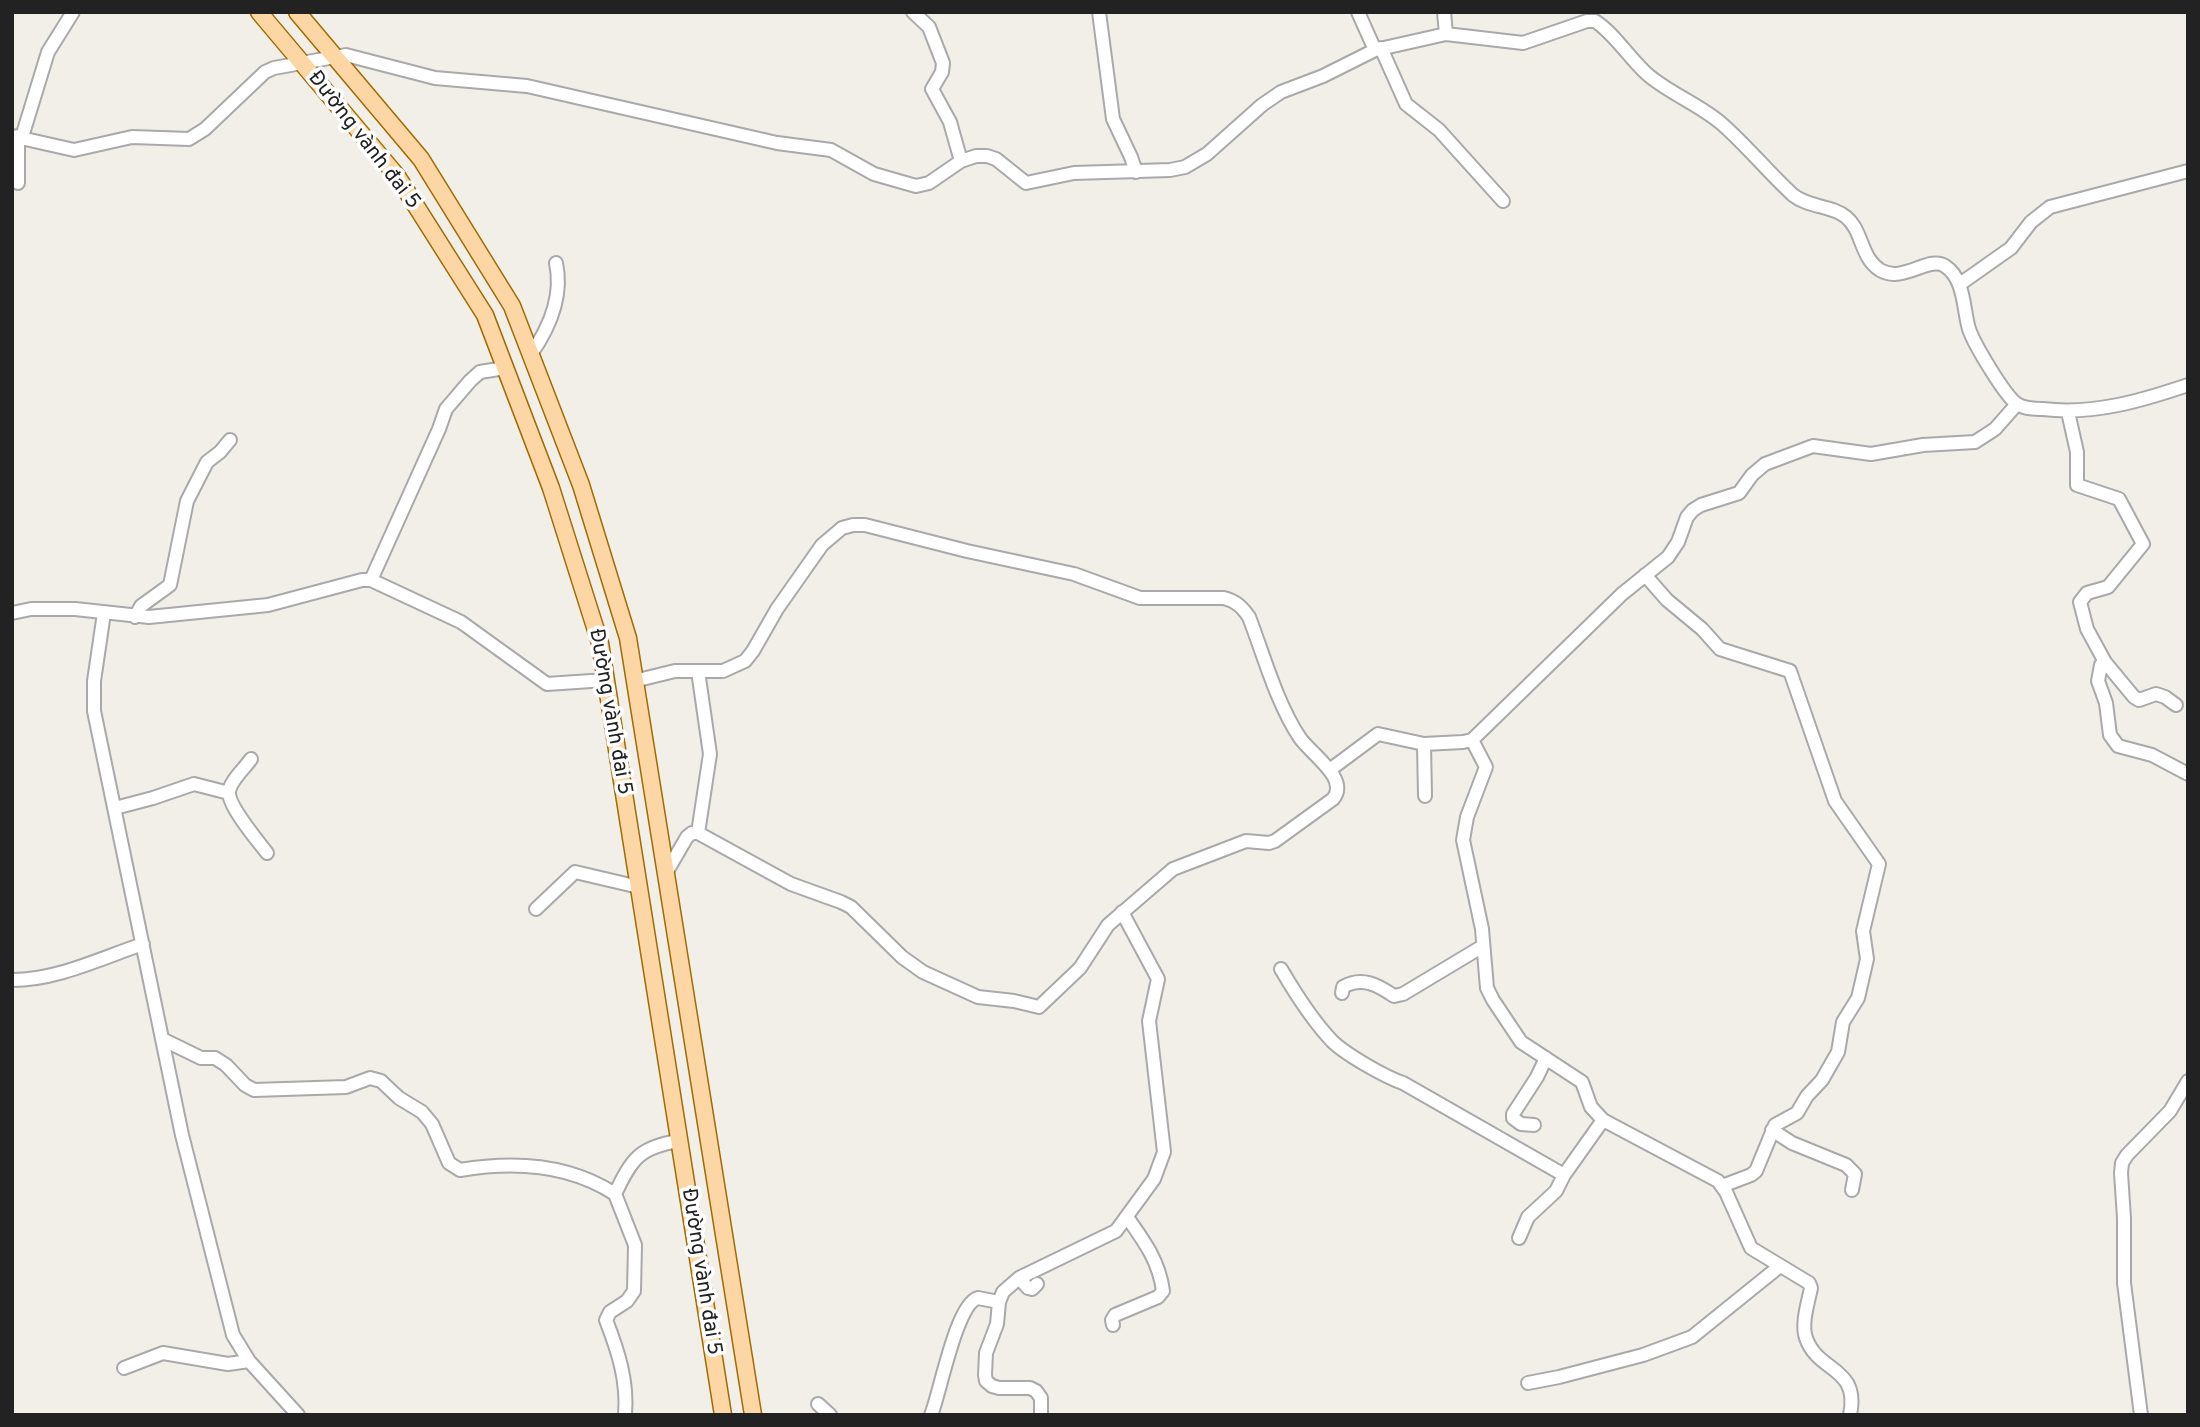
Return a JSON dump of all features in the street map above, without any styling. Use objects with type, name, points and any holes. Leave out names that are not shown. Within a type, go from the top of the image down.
[{"type":"main road","name":"Đường vành đai 5","points":[[258,12],[397,176],[485,315],[551,488],[600,643],[723,1415]]},
{"type":"main road","name":"Đường vành đai 5","points":[[297,12],[421,159],[512,306],[581,485],[628,638],[753,1415]]},
{"type":"street","points":[[18,183],[17,136],[48,52],[73,12]]},
{"type":"street","points":[[913,12],[929,27],[943,63],[942,72],[932,89],[950,122],[961,162]]},
{"type":"street","points":[[1099,12],[1113,119],[1136,172]]},
{"type":"street","points":[[1359,12],[1406,104],[1439,130],[1503,201]]},
{"type":"street","points":[[1444,12],[1446,34]]},
{"type":"street","points":[[17,136],[74,150],[132,137],[188,139],[205,129],[265,72],[335,56],[355,57],[435,78],[527,86],[777,144],[831,150],[874,174],[916,186],[929,183],[961,162],[976,156],[996,159],[1026,183],[1074,173],[1170,170],[1196,161],[1272,98],[1378,49],[1446,34],[1523,43],[1587,21],[1595,21],[1658,83],[1721,124],[1794,195],[1803,202],[1847,217],[1865,254],[1881,271],[1891,275],[1902,274],[1936,263],[1943,264],[1960,284],[1969,329],[1975,344],[2008,396],[2017,404],[2026,408],[2068,412],[2136,402],[2188,384]]},
{"type":"street","points":[[1960,284],[2015,244],[2031,222],[2050,207],[2188,171]]},
{"type":"street","points":[[531,354],[540,342],[559,296],[556,263]]},
{"type":"street","points":[[371,580],[446,409],[480,372],[505,368]]},
{"type":"street","points":[[1331,769],[1378,734],[1424,744],[1472,740],[1622,594],[1674,550],[1687,517],[1693,510],[1700,505],[1739,493],[1752,475],[1765,464],[1813,446],[1871,454],[1923,445],[1975,442],[1995,429],[2017,404]]},
{"type":"street","points":[[2068,412],[2077,452],[2077,485],[2119,499],[2142,539],[2141,548],[2112,583],[2104,589],[2087,593],[2080,602],[2087,629],[2105,662],[2134,697],[2139,700],[2156,694],[2176,705]]},
{"type":"street","points":[[135,617],[141,606],[170,585],[187,501],[207,462],[230,440]]},
{"type":"street","points":[[635,681],[675,671],[723,671],[745,660],[754,651],[777,609],[822,545],[842,528],[865,525],[1074,574],[1140,598],[1224,598],[1233,601],[1243,608],[1249,617],[1294,728],[1312,754],[1331,769],[1338,787],[1337,794],[1275,841],[1245,841],[1181,865],[1122,912],[1102,934],[1080,968],[1043,1005],[1034,1007],[1014,1001],[986,999],[923,972],[912,965],[851,907],[791,884],[698,833],[687,836],[666,874]]},
{"type":"street","points":[[1645,575],[1667,600],[1702,629],[1720,649],[1790,671],[1835,801],[1879,864],[1863,931],[1867,959],[1858,998],[1843,1022],[1838,1052],[1822,1080],[1807,1096],[1797,1113],[1777,1123],[1772,1130],[1756,1171],[1722,1186]]},
{"type":"street","points":[[12,613],[47,608],[135,617],[268,605],[362,580],[371,580],[461,622],[547,684],[606,680]]},
{"type":"street","points":[[104,613],[93,697],[94,711],[182,1135],[233,1335],[249,1362],[298,1415]]},
{"type":"street","points":[[2105,662],[2101,665],[2098,681],[2106,704],[2113,741],[2124,749],[2152,755],[2188,774]]},
{"type":"street","points":[[698,671],[710,754],[698,833]]},
{"type":"street","points":[[1472,740],[1486,767],[1467,817],[1463,840],[1480,920],[1488,988],[1493,1000],[1521,1042],[1582,1082],[1591,1107],[1603,1120],[1711,1177],[1722,1186],[1751,1248],[1809,1283],[1811,1288],[1805,1336],[1815,1353],[1849,1385],[1852,1394],[1850,1415]]},
{"type":"street","points":[[1424,744],[1425,796]]},
{"type":"street","points":[[251,759],[231,785],[229,793],[235,808],[267,853]]},
{"type":"street","points":[[115,808],[187,785],[229,793]]},
{"type":"street","points":[[536,909],[575,872],[639,887]]},
{"type":"street","points":[[1041,1415],[1041,1398],[1036,1391],[1030,1388],[999,1388],[986,1381],[986,1353],[997,1324],[1003,1292],[1019,1278],[1116,1231],[1159,1170],[1164,1142],[1149,1021],[1157,979],[1122,912]]},
{"type":"street","points":[[12,980],[39,978],[143,944]]},
{"type":"street","points":[[1342,993],[1343,986],[1362,981],[1379,986],[1394,996],[1404,994],[1483,946]]},
{"type":"street","points":[[1281,969],[1338,1046],[1564,1175]]},
{"type":"street","points":[[162,1039],[201,1058],[215,1058],[254,1090],[346,1087],[370,1078],[381,1081],[398,1098],[422,1112],[432,1124],[449,1163],[460,1170],[516,1164],[562,1171],[598,1183],[615,1194],[635,1245],[634,1291],[627,1301],[610,1312],[607,1320],[625,1382],[625,1415]]},
{"type":"street","points":[[1534,1125],[1516,1122],[1513,1114],[1546,1058]]},
{"type":"street","points":[[2141,1415],[2125,1293],[2122,1163],[2169,1111],[2188,1081]]},
{"type":"street","points":[[1519,1238],[1528,1217],[1556,1191],[1564,1175],[1603,1120]]},
{"type":"street","points":[[1772,1130],[1792,1143],[1846,1165],[1855,1174],[1852,1190]]},
{"type":"street","points":[[615,1194],[645,1150],[679,1141]]},
{"type":"street","points":[[1114,1325],[1112,1320],[1115,1315],[1158,1297],[1163,1291],[1161,1273],[1155,1258],[1127,1217]]},
{"type":"street","points":[[1528,1383],[1643,1355],[1692,1337],[1780,1266]]},
{"type":"street","points":[[1019,1278],[1028,1288],[1032,1289],[1037,1284]]},
{"type":"street","points":[[931,1415],[943,1370],[967,1304],[978,1298],[999,1302]]},
{"type":"street","points":[[124,1368],[163,1353],[228,1364],[249,1362]]},
{"type":"street","points":[[818,1404],[830,1415]]}]
